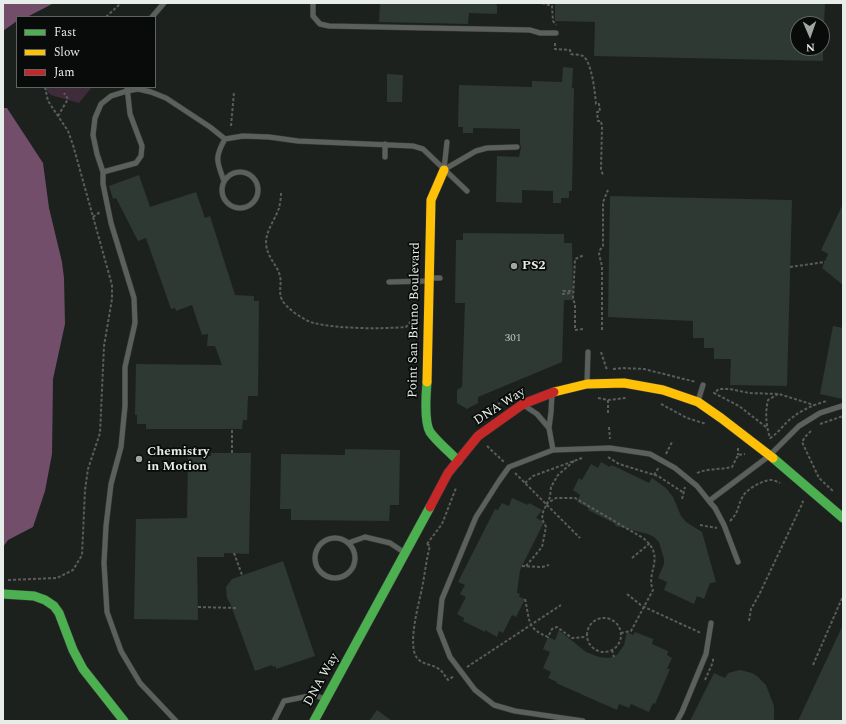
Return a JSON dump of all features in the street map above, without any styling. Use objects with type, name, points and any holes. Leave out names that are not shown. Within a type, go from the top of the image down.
[{"type":"main road","name":"Point San Bruno Boulevard","points":[[444,170],[431,200],[426,410],[429,430],[440,444],[448,450],[458,462]]},
{"type":"main road","name":"DNA Way","points":[[314,721],[448,473],[478,436],[523,404],[552,392],[587,384],[624,383],[663,390],[698,402],[769,456],[843,518]]},
{"type":"main road","points":[[3,594],[34,597],[50,603],[56,609],[61,615],[74,651],[86,674],[124,721]]},
{"type":"lane","points":[[153,16],[164,3]]},
{"type":"lane","points":[[313,3],[313,16],[320,24],[329,26],[530,30],[540,33],[556,31]]},
{"type":"lane","points":[[103,172],[136,163],[142,156],[142,146],[130,114],[127,89]]},
{"type":"lane","points":[[176,721],[140,683],[121,651],[107,612],[104,563],[106,526],[111,484],[122,447],[125,406],[125,367],[135,323],[134,298],[111,223],[103,184],[103,172],[93,135],[95,118],[101,104],[111,96],[127,89],[138,89],[166,98],[210,127],[225,139]]},
{"type":"lane","points":[[224,181],[232,174],[242,172],[251,176],[257,185],[258,190],[255,200],[251,204],[241,208],[230,205],[223,197],[222,186],[224,181],[216,161],[219,148],[225,139],[243,136],[269,137],[298,141],[413,146],[423,150],[467,191]]},
{"type":"lane","points":[[444,170],[447,142]]},
{"type":"lane","points":[[385,144],[385,157]]},
{"type":"lane","points":[[444,170],[476,151],[487,148],[518,147]]},
{"type":"lane","points":[[389,282],[440,278]]},
{"type":"lane","points":[[587,384],[588,352]]},
{"type":"lane","points":[[698,402],[703,385]]},
{"type":"lane","points":[[552,392],[552,412],[549,428],[553,450]]},
{"type":"lane","points":[[523,404],[537,414],[549,428]]},
{"type":"lane","points":[[709,501],[769,456],[800,426],[820,413],[842,406]]},
{"type":"lane","points":[[583,721],[515,711],[494,705],[476,690],[450,657],[439,629],[442,599],[476,517],[509,467],[553,450],[610,448],[650,454],[676,468],[697,486],[715,508],[724,525],[738,562]]},
{"type":"lane","points":[[348,543],[355,555],[353,567],[344,576],[338,578],[326,576],[321,572],[316,560],[316,554],[318,548],[329,540],[336,539],[348,543],[365,537],[390,543],[406,553]]},
{"type":"lane","points":[[677,721],[706,654],[711,623]]},
{"type":"lane","points":[[274,721],[284,701],[314,695],[326,699]]},
{"type":"path","points":[[107,16],[121,3]]},
{"type":"path","points":[[542,3],[552,6],[553,21],[556,24],[556,31]]},
{"type":"path","points":[[554,43],[555,49],[570,50],[570,54],[581,55],[587,61],[596,104],[599,104],[600,112],[596,112],[598,121],[601,121],[602,127],[601,170],[603,175]]},
{"type":"path","points":[[3,580],[57,578],[73,570],[82,555],[85,490],[88,469],[100,433],[104,346],[112,299],[112,285],[73,145],[68,132],[48,101],[44,88]]},
{"type":"path","points":[[231,126],[234,92]]},
{"type":"path","points":[[58,116],[68,99],[64,93]]},
{"type":"path","points":[[602,330],[602,266],[599,254],[603,246],[603,202],[608,190]]},
{"type":"path","points":[[281,193],[278,208],[269,227],[266,243],[270,257],[278,271],[280,278],[279,290],[283,302],[296,315],[314,323],[370,328],[406,327],[416,316],[428,316]]},
{"type":"path","points":[[583,330],[575,330],[576,304],[573,299],[573,291],[574,259],[584,255]]},
{"type":"path","points":[[790,267],[825,262]]},
{"type":"path","points":[[570,293],[563,294],[563,290],[573,291]]},
{"type":"path","points":[[602,352],[607,370],[623,368],[644,369],[696,382]]},
{"type":"path","points":[[766,427],[739,406],[714,393],[719,390],[730,389],[749,393],[779,394],[814,405],[802,410],[770,438],[766,427],[766,409],[768,400],[779,394]]},
{"type":"path","points":[[608,414],[608,400],[630,397]]},
{"type":"path","points":[[658,403],[687,418],[708,425]]},
{"type":"path","points":[[818,424],[843,416]]},
{"type":"path","points":[[609,428],[610,439]]},
{"type":"path","points":[[232,429],[232,453]]},
{"type":"path","points":[[811,431],[802,442],[806,453],[819,478],[835,494]]},
{"type":"path","points":[[666,454],[672,442]]},
{"type":"path","points":[[697,474],[706,470],[722,470],[732,467],[739,450],[734,444]]},
{"type":"path","points":[[486,445],[505,462]]},
{"type":"path","points":[[738,455],[748,454]]},
{"type":"path","points":[[608,457],[619,464],[654,475],[684,493]]},
{"type":"path","points":[[525,483],[533,476],[575,460],[558,475],[551,487],[550,497],[543,512],[542,519],[546,528],[542,546],[526,566]]},
{"type":"path","points":[[654,475],[659,466]]},
{"type":"path","points":[[515,473],[580,538]]},
{"type":"path","points":[[729,522],[736,515],[742,497],[747,490],[760,483],[771,480],[771,473]]},
{"type":"path","points":[[682,499],[685,486]]},
{"type":"path","points":[[546,504],[556,498],[575,498],[650,543],[655,557],[651,585],[653,590],[631,631],[621,633]]},
{"type":"path","points":[[749,621],[751,609],[803,502]]},
{"type":"path","points":[[700,525],[717,528]]},
{"type":"path","points":[[632,558],[650,543]]},
{"type":"path","points":[[427,544],[430,546],[416,611],[414,648],[417,657],[424,663],[438,668],[444,673],[448,680],[454,676]]},
{"type":"path","points":[[234,554],[242,574]]},
{"type":"path","points":[[522,566],[542,567],[549,565]]},
{"type":"path","points":[[627,594],[644,607],[702,633]]},
{"type":"path","points":[[813,665],[843,596]]},
{"type":"path","points":[[525,599],[534,630],[548,637],[552,629],[557,627],[572,638],[587,636]]},
{"type":"path","points":[[467,668],[561,605]]},
{"type":"path","points":[[198,607],[236,608]]},
{"type":"path","points":[[600,618],[606,618],[616,623],[620,628],[621,633],[619,643],[612,650],[601,652],[595,650],[588,642],[587,636],[590,624],[600,618]]},
{"type":"path","points":[[612,650],[614,657]]},
{"type":"shaded area","points":[[3,3],[54,3],[29,16],[16,16],[16,22],[3,31]]},
{"type":"shaded area","points":[[44,88],[91,88],[79,103],[51,95]]},
{"type":"shaded area","points":[[3,108],[7,108],[43,163],[49,208],[62,262],[64,278],[65,324],[53,379],[52,454],[45,491],[33,527],[8,540],[3,547]]},
{"type":"building","points":[[380,3],[495,3],[497,5],[497,14],[469,13],[468,24],[379,22]]},
{"type":"building","points":[[555,3],[825,3],[824,16],[790,16],[790,56],[823,56],[823,61],[594,56],[595,22],[555,21]]},
{"type":"building","points":[[563,67],[573,68],[572,88],[574,88],[572,191],[569,191],[569,198],[561,198],[561,203],[553,203],[553,191],[522,190],[522,203],[496,202],[497,156],[519,157],[521,147],[520,129],[473,128],[473,133],[463,133],[463,127],[458,127],[459,85],[532,87],[532,81],[562,82]]},
{"type":"building","points":[[387,74],[403,75],[402,102],[387,102]]},
{"type":"building","points":[[139,175],[150,207],[196,192],[205,218],[210,216],[235,295],[254,296],[254,301],[259,301],[258,396],[248,396],[247,420],[243,420],[242,429],[146,429],[146,424],[137,424],[137,415],[135,415],[136,364],[222,365],[215,346],[207,346],[208,334],[202,335],[192,305],[176,311],[175,308],[171,309],[146,238],[138,241],[116,198],[113,199],[109,186]]},
{"type":"building","points":[[610,196],[792,200],[787,386],[730,385],[731,359],[714,359],[714,348],[704,348],[704,338],[693,338],[693,321],[608,317]]},
{"type":"building","points":[[843,204],[843,285],[822,268],[828,254],[821,250]]},
{"type":"building","points":[[463,233],[564,234],[564,243],[572,243],[573,300],[564,300],[562,362],[478,397],[478,403],[467,409],[457,403],[457,390],[462,387],[465,303],[455,303],[456,240],[463,240]]},
{"type":"building","points":[[833,326],[843,328],[843,399],[820,394]]},
{"type":"building","points":[[345,449],[400,450],[399,505],[390,505],[389,521],[291,520],[291,509],[280,509],[281,454],[345,455]]},
{"type":"building","points":[[211,453],[251,453],[249,554],[224,553],[224,557],[197,557],[198,620],[134,619],[136,519],[187,518],[188,457],[206,457],[211,456]]},
{"type":"building","points":[[601,462],[610,467],[611,465],[616,467],[649,483],[652,478],[666,488],[673,497],[681,516],[686,522],[702,532],[716,582],[710,583],[704,599],[697,596],[694,604],[664,590],[667,582],[658,578],[664,564],[664,559],[659,542],[654,537],[648,534],[616,526],[614,523],[588,510],[589,508],[577,502],[580,495],[573,490],[579,478],[582,480],[591,464],[598,468]]},
{"type":"building","points":[[512,498],[528,505],[529,503],[542,510],[536,518],[544,522],[520,570],[517,593],[520,594],[519,597],[525,599],[516,617],[512,615],[503,633],[499,631],[497,637],[485,630],[485,632],[463,621],[464,618],[457,614],[466,597],[460,594],[465,585],[458,582],[495,509],[498,510],[502,503],[509,506]]},
{"type":"building","points":[[283,561],[315,656],[276,669],[276,666],[273,667],[272,665],[255,671],[227,598],[226,587],[232,579]]},
{"type":"building","points":[[843,625],[843,721],[798,721],[818,678]]},
{"type":"building","points":[[559,630],[586,652],[599,657],[609,658],[617,655],[624,645],[627,632],[633,635],[635,632],[653,639],[652,644],[668,651],[667,655],[672,658],[667,669],[670,669],[655,704],[653,703],[649,712],[631,704],[629,708],[619,704],[617,710],[548,678],[551,672],[543,668],[550,652],[543,649],[548,637],[555,640]]},
{"type":"building","points":[[740,670],[752,673],[766,685],[774,706],[774,721],[690,721],[714,673],[725,678],[728,673]]},
{"type":"building","points":[[377,710],[392,721],[369,721]]},
{"type":"traffic: fast","points":[[427,382],[426,408],[428,427],[436,440],[458,461]]},
{"type":"traffic: fast","points":[[773,458],[843,518]]},
{"type":"traffic: fast","points":[[314,721],[430,507]]},
{"type":"traffic: fast","points":[[3,594],[34,596],[45,600],[54,606],[59,613],[73,650],[83,669],[124,721]]},
{"type":"traffic: slow","points":[[427,382],[431,200],[444,170]]},
{"type":"traffic: slow","points":[[554,392],[587,384],[624,383],[663,390],[698,402],[773,458]]},
{"type":"traffic: jam","points":[[430,507],[448,473],[478,436],[523,404],[554,392]]},
{"type":"place","name":"PS2","points":[[514,266]]},
{"type":"place","name":"Chemistry in Motion","points":[[139,459]]}]
